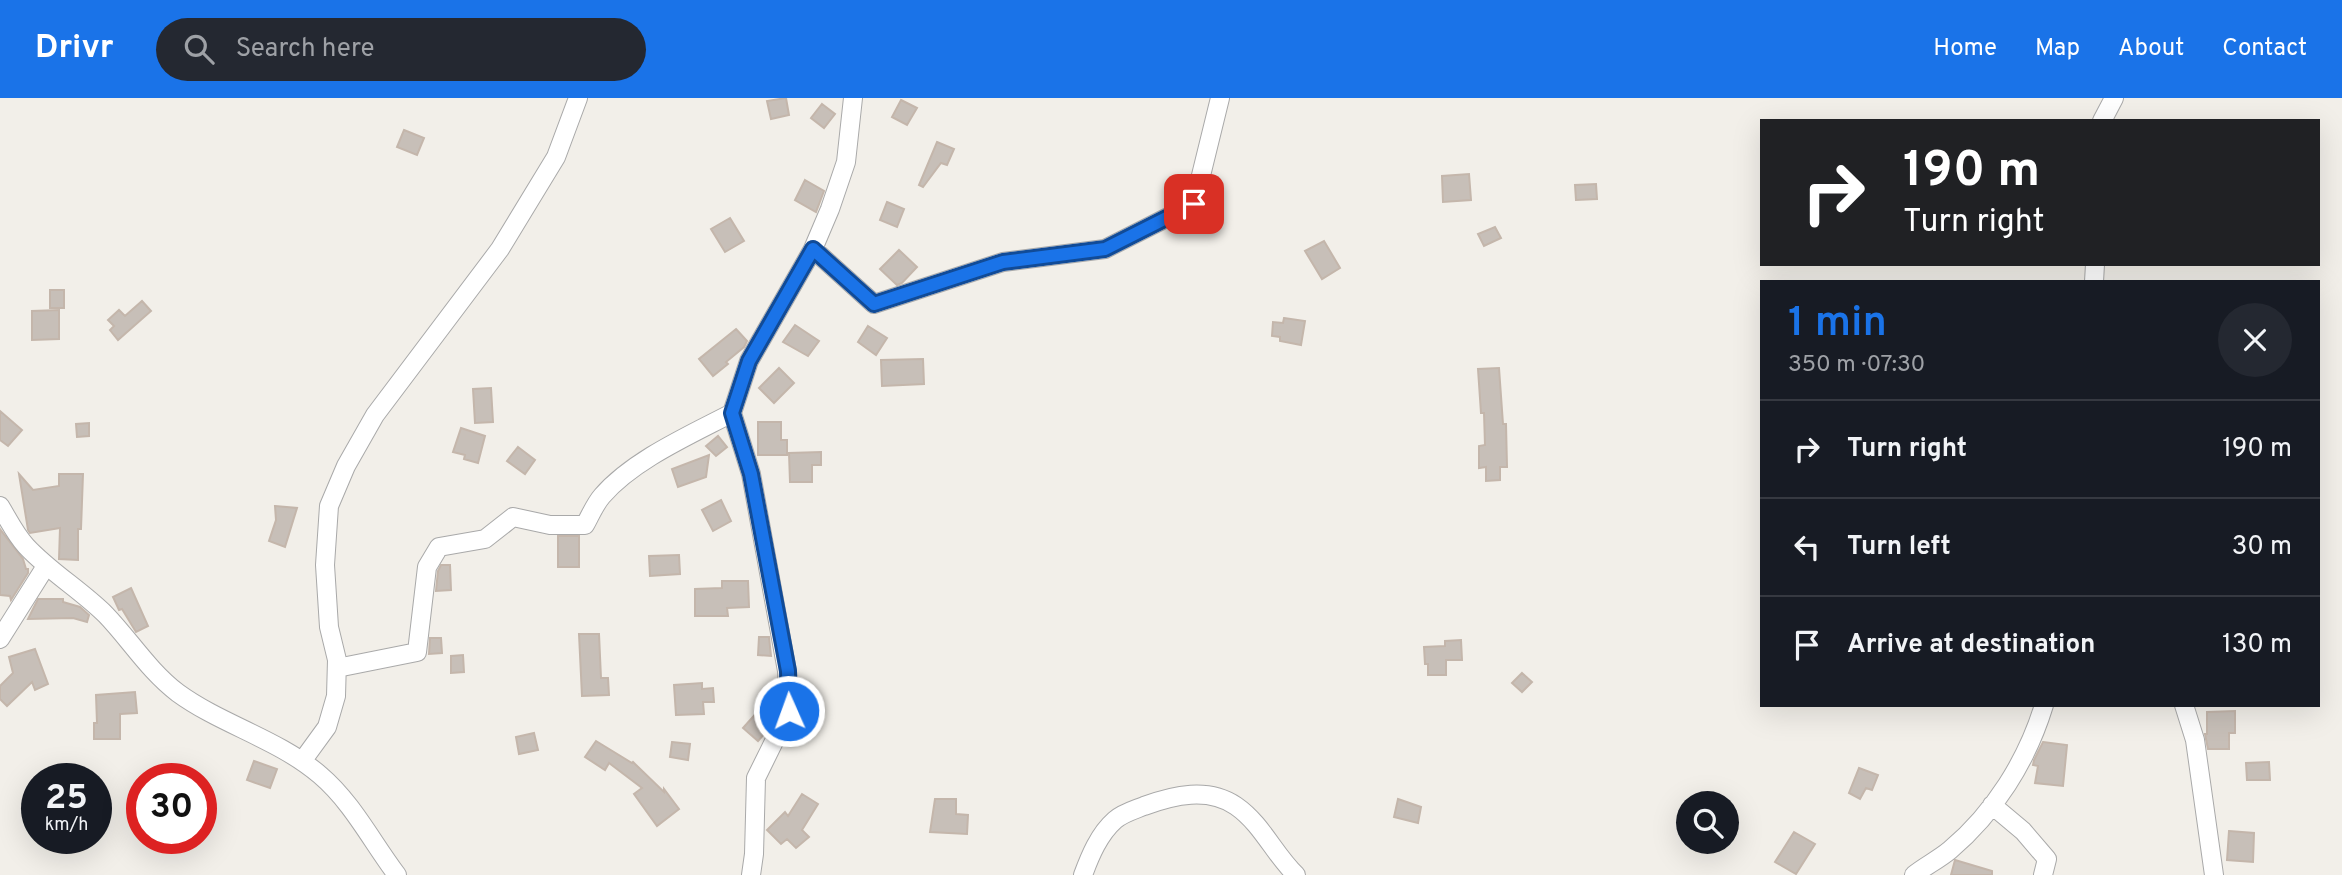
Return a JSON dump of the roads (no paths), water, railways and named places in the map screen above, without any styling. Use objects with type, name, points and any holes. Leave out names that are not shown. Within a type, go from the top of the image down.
[{"type":"street","points":[[303,760],[320,739],[333,714],[337,696],[337,668],[329,627],[325,565],[329,506],[337,486],[375,415],[500,249],[556,156],[578,98]]},
{"type":"street","points":[[751,875],[756,778],[789,711],[788,671],[751,474],[732,413],[749,361],[813,249],[846,162],[853,98]]},
{"type":"street","points":[[813,249],[874,304],[1003,262],[1105,249],[1194,204],[1220,98]]},
{"type":"street","points":[[2103,119],[2114,98]]},
{"type":"street","points":[[337,668],[417,652],[427,567],[439,547],[485,539],[513,517],[550,525],[585,525],[601,497],[629,473],[657,453],[732,413]]},
{"type":"street","points":[[0,506],[24,544],[95,604],[145,661],[177,692],[303,760],[337,792],[397,875]]},
{"type":"street","points":[[0,639],[46,565]]},
{"type":"street","points":[[1914,875],[1964,837],[1992,805],[2025,755],[2043,707]]},
{"type":"street","points":[[2185,707],[2194,740],[2214,875]]},
{"type":"street","points":[[1083,875],[1089,856],[1108,827],[1119,816],[1161,800],[1194,794],[1228,801],[1248,815],[1296,875]]},
{"type":"street","points":[[1992,805],[2023,831],[2047,859],[2043,875]]}]
